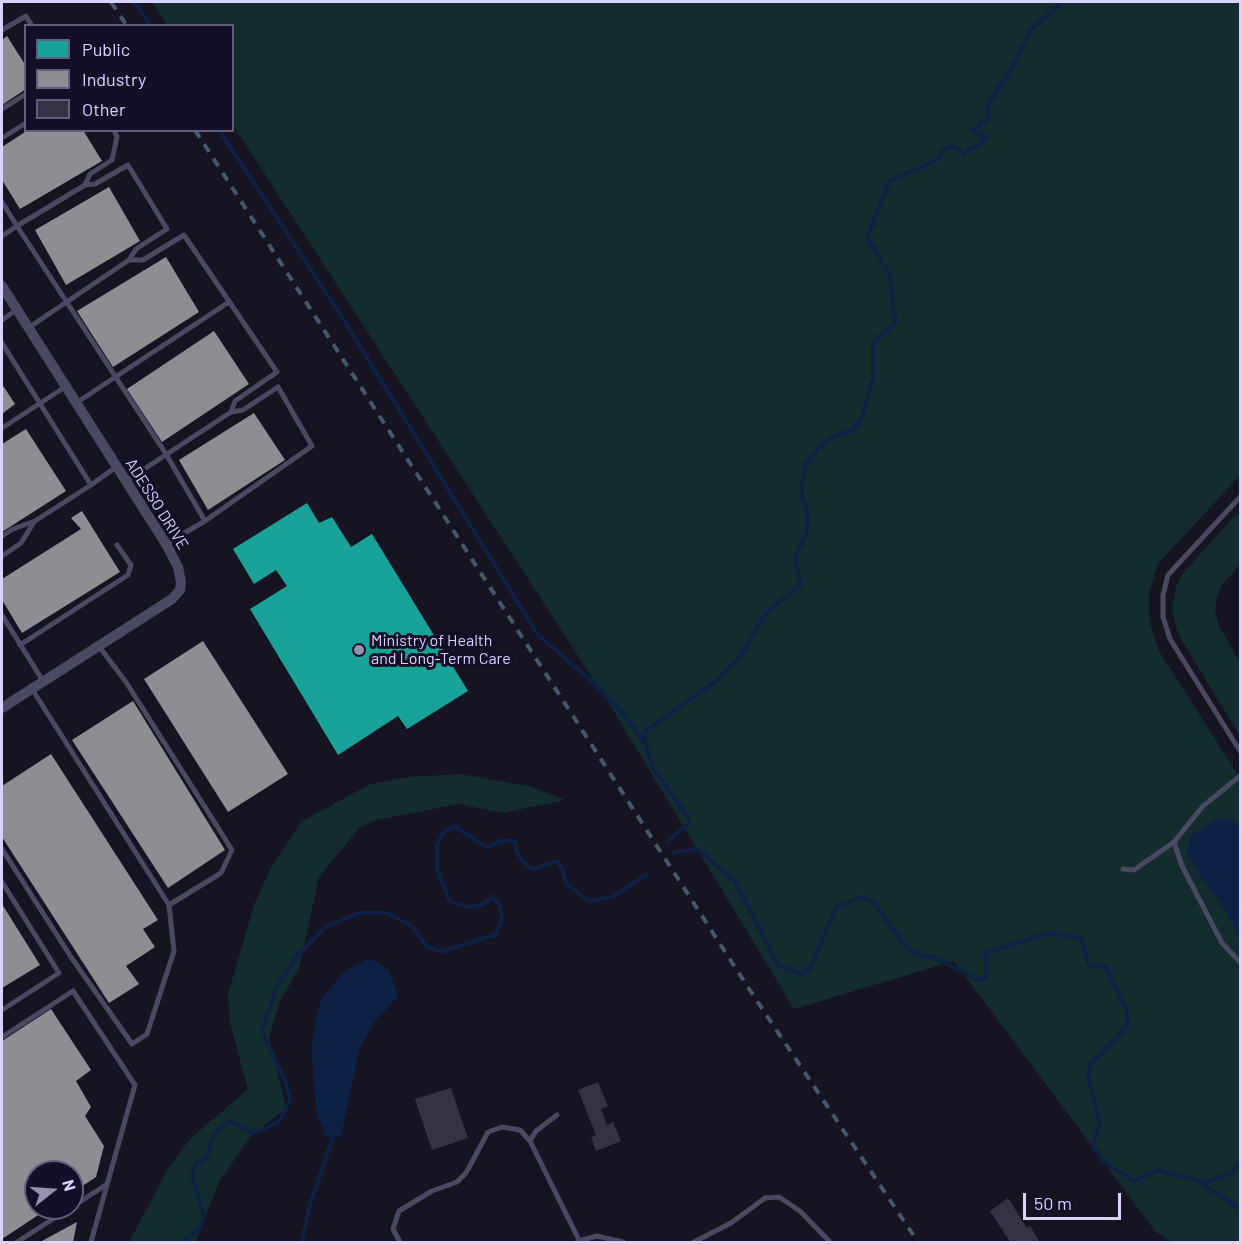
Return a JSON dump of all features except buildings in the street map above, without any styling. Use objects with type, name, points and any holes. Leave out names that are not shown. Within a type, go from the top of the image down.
[{"type":"street","name":"ADESSO DRIVE","points":[[2,290],[166,544],[178,567],[182,582],[180,590],[172,599],[2,708]]},
{"type":"lane","points":[[2,30],[26,16],[31,24]]},
{"type":"lane","points":[[2,109],[24,95]]},
{"type":"lane","points":[[2,138],[24,124]]},
{"type":"lane","points":[[85,185],[90,174],[112,160],[117,137],[115,132]]},
{"type":"lane","points":[[2,236],[85,185],[95,184],[128,165],[167,229],[136,249],[129,260],[28,328]]},
{"type":"lane","points":[[2,202],[166,454],[205,521]]},
{"type":"lane","points":[[129,260],[143,260],[184,235],[277,372],[235,401],[231,412]]},
{"type":"lane","points":[[76,404],[229,302]]},
{"type":"lane","points":[[2,320],[16,310]]},
{"type":"lane","points":[[2,343],[91,485]]},
{"type":"lane","points":[[2,428],[65,387]]},
{"type":"lane","points":[[126,481],[231,412],[243,410],[278,387],[312,446],[205,521],[166,544]]},
{"type":"lane","points":[[2,536],[13,529],[35,521],[117,467]]},
{"type":"lane","points":[[1240,497],[1168,575],[1163,595],[1162,617],[1170,639],[1240,751]]},
{"type":"lane","points":[[2,556],[21,543],[35,521]]},
{"type":"lane","points":[[20,645],[128,575],[131,565],[117,544]]},
{"type":"lane","points":[[2,615],[43,681]]},
{"type":"lane","points":[[98,645],[126,682],[232,850],[221,873],[169,905]]},
{"type":"lane","points":[[2,849],[70,957],[132,1044],[147,1034],[174,951],[169,905],[31,689]]},
{"type":"lane","points":[[1123,869],[1134,870],[1174,842],[1203,806],[1240,776]]},
{"type":"lane","points":[[1174,842],[1182,866],[1222,943],[1240,962]]},
{"type":"lane","points":[[2,882],[59,973],[2,1010]]},
{"type":"lane","points":[[2,1037],[73,991],[135,1085],[91,1242]]},
{"type":"lane","points":[[530,1141],[536,1131],[557,1115]]},
{"type":"lane","points":[[400,1242],[393,1229],[399,1211],[432,1191],[457,1182],[466,1173],[488,1132],[502,1127],[520,1130],[530,1141],[578,1242],[597,1236],[623,1242]]},
{"type":"lane","points":[[84,1199],[107,1184]]},
{"type":"lane","points":[[694,1242],[731,1223],[765,1198],[779,1197],[801,1211],[830,1242]]},
{"type":"lane","points":[[17,1242],[52,1220]]},
{"type":"green space","points":[[152,2],[1240,2],[1240,475],[1158,564],[1149,593],[1150,624],[1159,651],[1240,778],[1240,1242],[1171,1242],[1155,1231],[954,961],[794,1009],[608,702],[234,127],[234,24],[166,24]]},
{"type":"green space","points":[[1235,515],[1240,515],[1240,565],[1223,584],[1217,596],[1215,612],[1219,626],[1240,662],[1240,736],[1178,634],[1172,608],[1177,584],[1183,573]]},
{"type":"green space","points":[[461,774],[532,787],[565,800],[503,813],[459,804],[377,820],[360,827],[319,877],[299,969],[280,1001],[269,1038],[285,1102],[284,1110],[251,1136],[219,1182],[196,1242],[129,1242],[169,1167],[190,1139],[248,1089],[230,1023],[228,994],[254,905],[271,868],[301,822],[370,784],[408,777]]},
{"type":"water","points":[[1219,818],[1233,819],[1240,829],[1240,940],[1228,915],[1186,855],[1191,835]]},
{"type":"water","points":[[369,958],[385,967],[391,974],[398,997],[375,1021],[359,1050],[341,1137],[326,1138],[316,1110],[311,1047],[320,1001],[342,973]]},
{"type":"waterway","points":[[134,2],[150,24]]},
{"type":"waterway","points":[[668,841],[689,823],[688,817],[653,769],[643,735],[648,729],[715,682],[739,658],[767,612],[800,586],[795,557],[807,532],[807,511],[801,494],[805,467],[818,449],[832,437],[853,430],[862,418],[873,379],[873,343],[895,323],[890,275],[867,238],[889,182],[940,158],[945,148],[952,146],[964,153],[979,145],[986,137],[972,130],[989,119],[988,104],[1008,75],[1031,30],[1062,2]]},
{"type":"waterway","points":[[220,132],[340,314],[538,635],[589,679],[623,713],[644,743]]},
{"type":"waterway","points":[[182,1242],[199,1229],[204,1217],[192,1176],[195,1166],[208,1156],[213,1138],[220,1128],[230,1121],[251,1133],[262,1130],[279,1122],[290,1100],[286,1082],[262,1032],[277,986],[299,954],[325,927],[359,913],[387,913],[412,926],[427,947],[441,952],[496,934],[502,919],[500,905],[493,897],[483,904],[468,907],[450,902],[437,869],[437,845],[443,833],[454,826],[488,848],[499,841],[515,841],[517,853],[525,864],[533,869],[557,861],[563,870],[566,883],[588,901],[612,897],[646,875]]},
{"type":"waterway","points":[[674,852],[698,849],[736,883],[778,965],[802,975],[811,967],[836,908],[861,897],[872,901],[907,948],[919,955],[936,958],[976,979],[986,979],[986,953],[1048,933],[1081,938],[1089,965],[1105,966],[1127,1011],[1127,1026],[1091,1064],[1088,1076],[1100,1123],[1093,1145],[1102,1161],[1135,1181],[1158,1170],[1198,1181],[1240,1209]]},
{"type":"waterway","points":[[302,1242],[310,1205],[333,1137]]},
{"type":"waterway","points":[[1202,1183],[1232,1173],[1240,1161]]},
{"type":"railway","points":[[111,2],[126,24]]},
{"type":"railway","points":[[196,132],[753,995],[918,1242]]},
{"type":"place","name":"Ministry of Health and Long-Term Care","points":[[359,650]]}]
